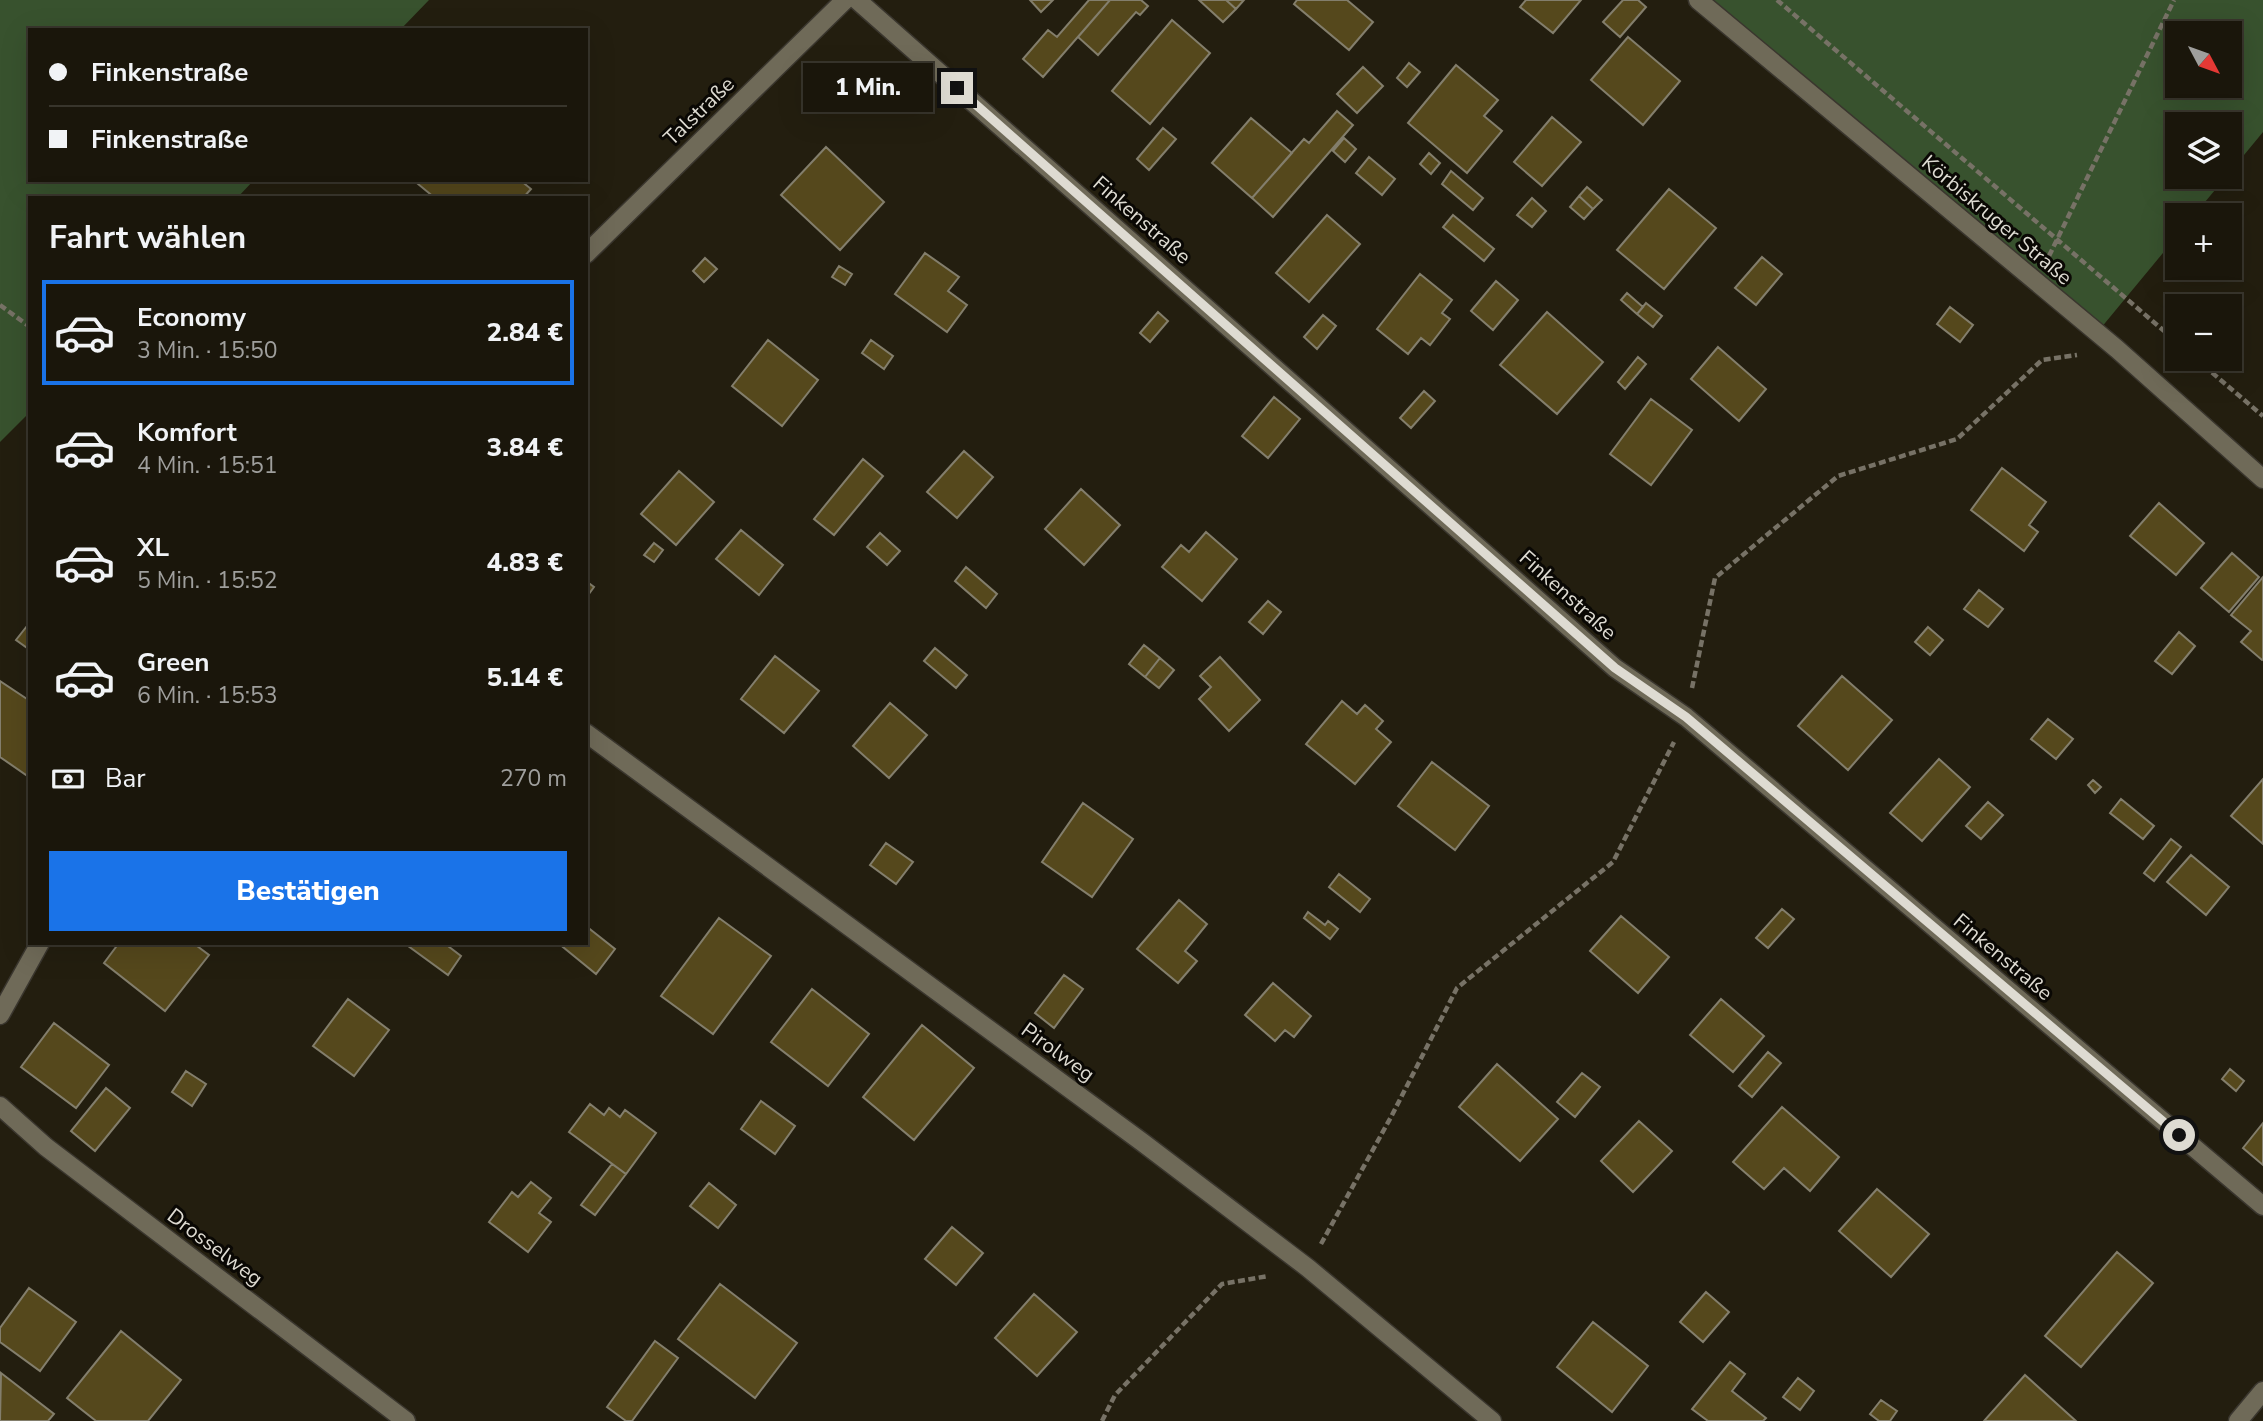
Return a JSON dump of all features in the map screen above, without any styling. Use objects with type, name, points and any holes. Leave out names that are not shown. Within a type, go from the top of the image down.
[{"type":"street","name":"Talstraße","points":[[588,252],[845,0]]},
{"type":"street","name":"Finkenstraße","points":[[857,0],[1615,668],[1686,717],[2263,1206]]},
{"type":"street","name":"Körbiskruger Straße","points":[[1698,0],[2117,349],[2263,479]]},
{"type":"street","name":"Pirolweg","points":[[588,734],[1308,1268],[1492,1421]]},
{"type":"street","points":[[0,1015],[39,945]]},
{"type":"street","name":"Drosselweg","points":[[0,1106],[46,1147],[405,1421]]},
{"type":"street","points":[[2238,1421],[2263,1391]]},
{"type":"path","points":[[1777,0],[2165,332]]},
{"type":"path","points":[[2036,282],[2174,0]]},
{"type":"path","points":[[0,305],[28,326]]},
{"type":"path","points":[[1102,1421],[1115,1395],[1222,1284],[1308,1268],[1391,1117],[1457,988],[1613,862],[1686,717],[1715,578],[1838,476],[1957,439],[2042,360],[2117,349]]},
{"type":"path","points":[[2210,371],[2263,416]]},
{"type":"green space","points":[[0,0],[429,0],[402,28],[28,28],[28,182],[252,182],[239,196],[28,196],[28,414],[0,442]]},
{"type":"green space","points":[[1695,0],[2263,0],[2263,132],[2242,157],[2242,112],[2165,112],[2165,189],[2216,189],[2204,203],[2165,203],[2165,251],[2091,340]]},
{"type":"building","points":[[1030,0],[1053,0],[1041,12]]},
{"type":"building","points":[[1089,0],[1110,0],[1043,77],[1023,59],[1048,30],[1057,37]]},
{"type":"building","points":[[1110,0],[1141,0],[1148,6],[1140,15],[1136,12],[1098,55],[1078,37]]},
{"type":"building","points":[[1199,0],[1226,0],[1236,9],[1223,22]]},
{"type":"building","points":[[1226,0],[1244,0],[1236,9]]},
{"type":"building","points":[[1297,0],[1347,0],[1373,22],[1349,50],[1294,4]]},
{"type":"building","points":[[1526,0],[1581,0],[1553,33],[1520,7]]},
{"type":"building","points":[[1623,0],[1638,0],[1646,7],[1620,37],[1603,22]]},
{"type":"building","points":[[1172,20],[1210,53],[1150,124],[1112,91]]},
{"type":"building","points":[[1628,37],[1680,81],[1643,125],[1591,80]]},
{"type":"building","points":[[1409,63],[1420,72],[1407,87],[1397,78]]},
{"type":"building","points":[[1456,65],[1498,100],[1484,116],[1502,131],[1467,173],[1408,123]]},
{"type":"building","points":[[1363,67],[1383,86],[1357,113],[1337,94]]},
{"type":"building","points":[[1337,111],[1353,125],[1273,217],[1252,198],[1304,139],[1309,143]]},
{"type":"building","points":[[1552,117],[1581,142],[1542,186],[1514,162]]},
{"type":"building","points":[[1251,118],[1292,153],[1252,198],[1212,163]]},
{"type":"building","points":[[1163,128],[1176,139],[1149,170],[1137,159]]},
{"type":"building","points":[[1344,138],[1356,149],[1345,162],[1333,151]]},
{"type":"building","points":[[826,147],[884,202],[840,250],[781,195]]},
{"type":"building","points":[[1429,153],[1440,163],[1431,174],[1420,164]]},
{"type":"building","points":[[1369,157],[1395,179],[1382,195],[1356,173]]},
{"type":"building","points":[[1451,171],[1483,198],[1473,210],[1442,184]]},
{"type":"building","points":[[522,182],[531,189],[525,196],[433,196],[418,184]]},
{"type":"building","points":[[1587,187],[1602,200],[1593,209],[1579,196]]},
{"type":"building","points":[[1669,189],[1716,228],[1664,289],[1617,250]]},
{"type":"building","points":[[1579,196],[1593,209],[1584,219],[1570,207]]},
{"type":"building","points":[[1532,198],[1546,211],[1532,227],[1517,215]]},
{"type":"building","points":[[1327,215],[1360,244],[1309,302],[1276,273]]},
{"type":"building","points":[[1453,215],[1494,249],[1484,261],[1443,227]]},
{"type":"building","points":[[925,253],[959,277],[948,291],[967,305],[947,332],[895,294]]},
{"type":"building","points":[[1762,257],[1782,274],[1756,305],[1735,288]]},
{"type":"building","points":[[705,258],[717,269],[704,282],[693,271]]},
{"type":"building","points":[[839,266],[852,274],[845,285],[832,277]]},
{"type":"building","points":[[1420,274],[1452,300],[1442,313],[1450,319],[1430,345],[1421,338],[1408,354],[1377,329]]},
{"type":"building","points":[[1496,281],[1518,300],[1493,330],[1471,311]]},
{"type":"building","points":[[1627,293],[1643,307],[1637,314],[1621,300]]},
{"type":"building","points":[[1646,303],[1662,316],[1653,327],[1637,314]]},
{"type":"building","points":[[1950,307],[1973,325],[1960,342],[1937,324]]},
{"type":"building","points":[[1158,312],[1168,321],[1150,342],[1140,333]]},
{"type":"building","points":[[1547,312],[1603,362],[1557,414],[1500,365]]},
{"type":"building","points":[[1323,315],[1336,326],[1317,349],[1304,337]]},
{"type":"building","points":[[768,340],[818,380],[782,426],[732,386]]},
{"type":"building","points":[[871,340],[893,356],[884,369],[862,353]]},
{"type":"building","points":[[1718,347],[1766,389],[1739,421],[1691,379]]},
{"type":"building","points":[[1638,357],[1646,364],[1625,389],[1618,382]]},
{"type":"building","points":[[1424,391],[1435,401],[1411,428],[1400,418]]},
{"type":"building","points":[[1274,397],[1300,419],[1268,458],[1242,436]]},
{"type":"building","points":[[1651,399],[1692,430],[1651,485],[1610,454]]},
{"type":"building","points":[[964,451],[993,477],[957,518],[927,492]]},
{"type":"building","points":[[863,459],[883,476],[834,535],[814,519]]},
{"type":"building","points":[[2002,468],[2046,502],[2029,525],[2038,532],[2024,551],[1971,510]]},
{"type":"building","points":[[679,471],[714,502],[676,545],[641,514]]},
{"type":"building","points":[[1081,489],[1120,525],[1084,565],[1045,529]]},
{"type":"building","points":[[2159,503],[2204,543],[2176,575],[2130,536]]},
{"type":"building","points":[[741,530],[783,565],[759,595],[716,559]]},
{"type":"building","points":[[1206,532],[1237,559],[1202,601],[1162,567],[1181,545],[1189,552]]},
{"type":"building","points":[[880,533],[900,551],[887,565],[867,547]]},
{"type":"building","points":[[654,543],[663,550],[654,562],[644,555]]},
{"type":"building","points":[[2232,553],[2259,577],[2229,612],[2201,588]]},
{"type":"building","points":[[966,567],[997,594],[986,608],[955,581]]},
{"type":"building","points":[[2263,577],[2262,660],[2241,642],[2251,631],[2231,615]]},
{"type":"building","points":[[588,582],[594,587],[588,595]]},
{"type":"building","points":[[1979,590],[2003,609],[1988,627],[1964,609]]},
{"type":"building","points":[[1268,601],[1281,612],[1263,634],[1249,622]]},
{"type":"building","points":[[27,626],[28,627],[28,649],[16,640]]},
{"type":"building","points":[[1928,627],[1943,640],[1930,655],[1915,642]]},
{"type":"building","points":[[2179,632],[2195,646],[2172,674],[2155,661]]},
{"type":"building","points":[[1144,645],[1160,658],[1145,677],[1129,664]]},
{"type":"building","points":[[935,648],[967,675],[956,688],[924,661]]},
{"type":"building","points":[[775,656],[819,691],[784,733],[741,699]]},
{"type":"building","points":[[1220,657],[1260,700],[1229,731],[1199,699],[1211,687],[1200,676]]},
{"type":"building","points":[[1160,658],[1174,670],[1159,688],[1145,677]]},
{"type":"building","points":[[1842,676],[1892,720],[1848,770],[1798,726]]},
{"type":"building","points":[[0,681],[28,700],[28,776],[0,757]]},
{"type":"building","points":[[1342,701],[1357,714],[1365,705],[1383,721],[1376,729],[1391,742],[1355,784],[1306,744]]},
{"type":"building","points":[[890,703],[927,735],[889,778],[853,746]]},
{"type":"building","points":[[2048,719],[2073,739],[2056,759],[2031,739]]},
{"type":"building","points":[[1939,759],[1970,787],[1922,841],[1890,813]]},
{"type":"building","points":[[1432,762],[1489,806],[1455,850],[1398,806]]},
{"type":"building","points":[[2263,779],[2263,844],[2231,816]]},
{"type":"building","points":[[2093,780],[2101,787],[2095,793],[2088,785]]},
{"type":"building","points":[[2121,799],[2154,826],[2143,839],[2110,813]]},
{"type":"building","points":[[1988,802],[2003,815],[1981,839],[1966,826]]},
{"type":"building","points":[[1083,803],[1133,839],[1092,897],[1042,862]]},
{"type":"building","points":[[2171,839],[2181,847],[2154,881],[2144,873]]},
{"type":"building","points":[[886,843],[913,862],[896,884],[870,865]]},
{"type":"building","points":[[2191,855],[2229,887],[2206,915],[2167,882]]},
{"type":"building","points":[[1339,874],[1370,899],[1360,912],[1329,887]]},
{"type":"building","points":[[1179,900],[1207,924],[1185,951],[1197,961],[1178,983],[1137,949]]},
{"type":"building","points":[[1782,909],[1794,919],[1768,948],[1756,938]]},
{"type":"building","points":[[1308,912],[1325,925],[1328,921],[1338,929],[1330,939],[1304,918]]},
{"type":"building","points":[[1621,916],[1669,957],[1638,993],[1590,951]]},
{"type":"building","points":[[719,918],[771,956],[713,1034],[661,996]]},
{"type":"building","points":[[588,928],[615,949],[596,974],[560,945],[588,945]]},
{"type":"building","points":[[118,945],[196,945],[209,955],[165,1011],[104,963]]},
{"type":"building","points":[[407,945],[447,945],[461,956],[448,975]]},
{"type":"building","points":[[1064,975],[1083,989],[1054,1028],[1035,1013]]},
{"type":"building","points":[[1273,983],[1311,1016],[1294,1037],[1285,1030],[1275,1041],[1245,1015]]},
{"type":"building","points":[[812,989],[869,1034],[828,1086],[771,1042]]},
{"type":"building","points":[[348,999],[389,1030],[354,1076],[313,1046]]},
{"type":"building","points":[[1721,999],[1764,1036],[1733,1072],[1690,1035]]},
{"type":"building","points":[[54,1023],[109,1065],[76,1108],[21,1067]]},
{"type":"building","points":[[922,1025],[974,1068],[914,1140],[863,1097]]},
{"type":"building","points":[[1768,1052],[1781,1063],[1752,1097],[1739,1086]]},
{"type":"building","points":[[1497,1064],[1558,1119],[1520,1161],[1459,1107]]},
{"type":"building","points":[[2230,1069],[2244,1081],[2236,1091],[2222,1079]]},
{"type":"building","points":[[186,1071],[206,1084],[192,1106],[172,1092]]},
{"type":"building","points":[[1582,1073],[1600,1087],[1575,1117],[1557,1102]]},
{"type":"building","points":[[106,1088],[130,1108],[95,1151],[71,1131]]},
{"type":"building","points":[[761,1101],[795,1126],[775,1154],[741,1129]]},
{"type":"building","points":[[590,1104],[604,1115],[609,1108],[620,1117],[625,1110],[656,1133],[626,1174],[569,1132]]},
{"type":"building","points":[[1782,1107],[1839,1157],[1810,1191],[1784,1168],[1764,1189],[1733,1162]]},
{"type":"building","points":[[1639,1121],[1672,1151],[1633,1192],[1601,1161]]},
{"type":"building","points":[[2263,1123],[2263,1165],[2243,1148]]},
{"type":"building","points":[[612,1164],[626,1174],[595,1215],[581,1205]]},
{"type":"building","points":[[531,1182],[551,1198],[539,1213],[551,1222],[528,1252],[489,1222],[512,1192],[518,1197]]},
{"type":"building","points":[[709,1183],[736,1205],[718,1228],[690,1206]]},
{"type":"building","points":[[1877,1189],[1929,1234],[1891,1277],[1839,1231]]},
{"type":"building","points":[[952,1227],[983,1253],[956,1285],[925,1259]]},
{"type":"building","points":[[2117,1252],[2153,1283],[2081,1367],[2045,1336]]},
{"type":"building","points":[[720,1284],[797,1343],[755,1398],[678,1339]]},
{"type":"building","points":[[29,1288],[76,1322],[40,1371],[0,1342],[0,1328]]},
{"type":"building","points":[[1706,1292],[1729,1312],[1703,1342],[1680,1322]]},
{"type":"building","points":[[1034,1294],[1077,1332],[1037,1376],[995,1338]]},
{"type":"building","points":[[1593,1322],[1648,1366],[1612,1412],[1557,1367]]},
{"type":"building","points":[[121,1331],[181,1380],[148,1421],[96,1421],[67,1398]]},
{"type":"building","points":[[655,1341],[678,1358],[632,1421],[626,1421],[607,1407]]},
{"type":"building","points":[[1730,1362],[1745,1374],[1732,1391],[1766,1418],[1763,1421],[1708,1421],[1692,1409]]},
{"type":"building","points":[[1,1373],[54,1414],[48,1421],[0,1421]]},
{"type":"building","points":[[2025,1375],[2076,1421],[1984,1421]]},
{"type":"building","points":[[1798,1378],[1814,1391],[1800,1410],[1783,1397]]},
{"type":"building","points":[[1881,1400],[1897,1411],[1890,1421],[1879,1421],[1870,1414]]},
{"type":"route","points":[[957,88],[1615,668],[1686,717],[2179,1135]]}]
